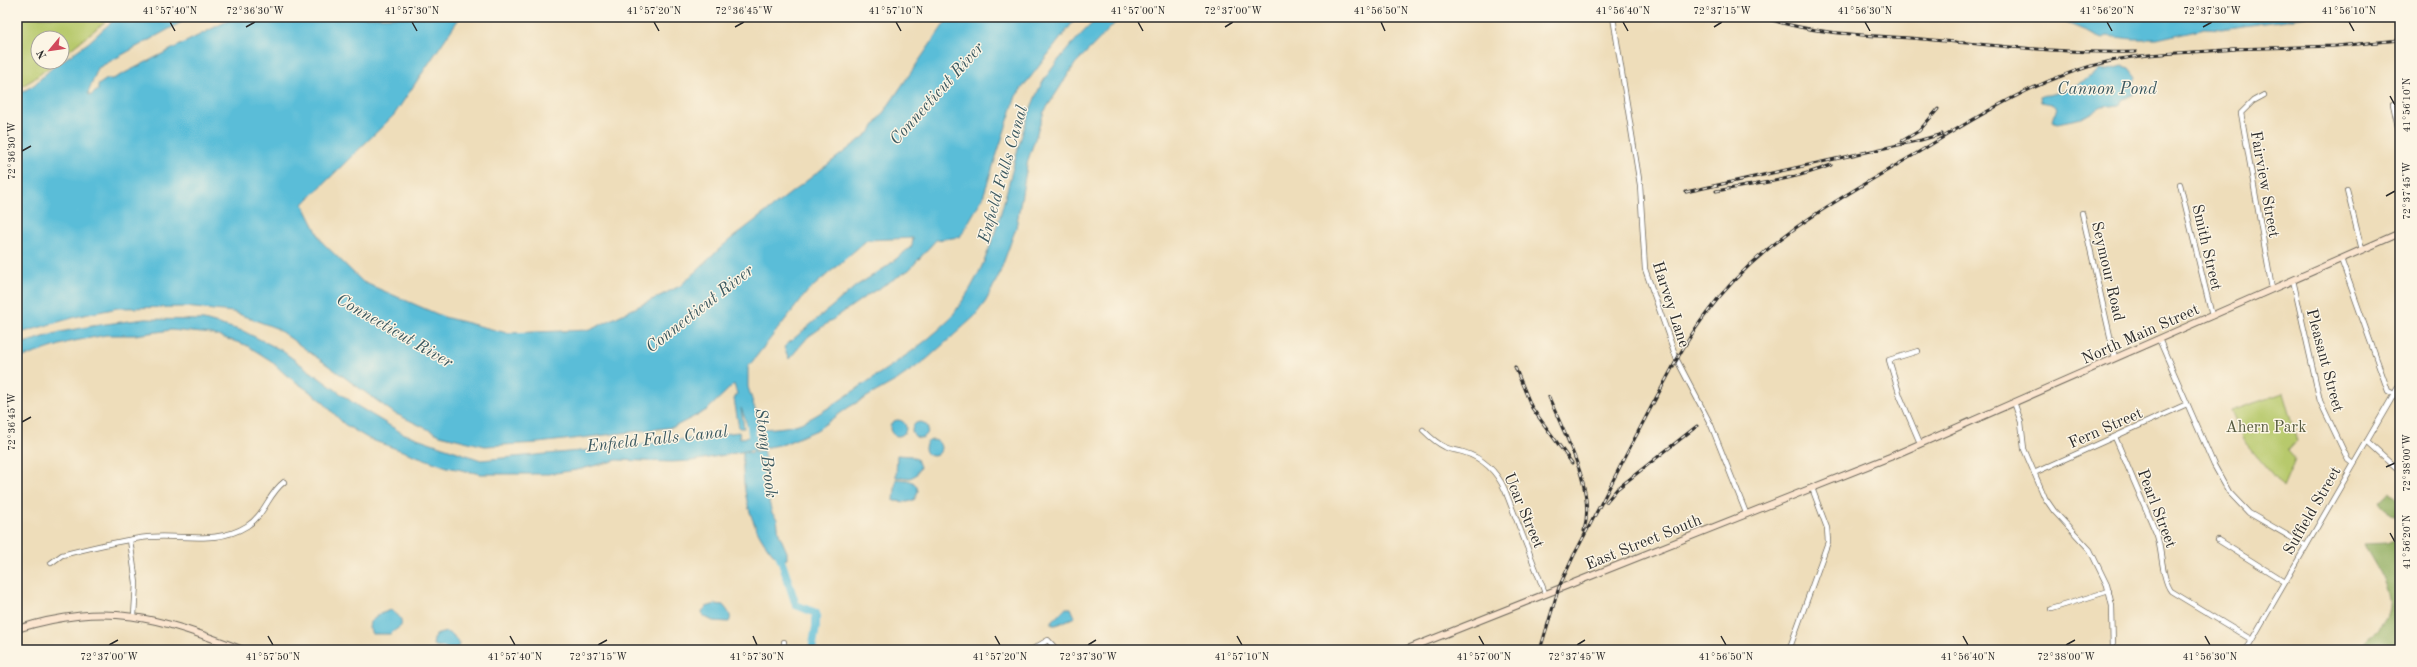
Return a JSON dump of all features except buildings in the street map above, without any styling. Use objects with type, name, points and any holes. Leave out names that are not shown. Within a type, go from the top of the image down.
[{"type":"main road","name":"North Main Street","points":[[1890,457],[2400,233]]},
{"type":"main road","name":"East Street South","points":[[1405,650],[1544,593],[1890,457]]},
{"type":"main road","points":[[17,629],[51,619],[96,613],[134,616],[187,628],[243,650]]},
{"type":"street","name":"Harvey Lane","points":[[1613,17],[1640,185],[1645,270],[1676,360],[1714,430],[1746,514]]},
{"type":"street","name":"Fairview Street","points":[[2264,95],[2253,101],[2241,113],[2272,289]]},
{"type":"street","points":[[2393,104],[2400,136]]},
{"type":"street","name":"Smith Street","points":[[2180,184],[2212,316]]},
{"type":"street","points":[[2347,190],[2362,250]]},
{"type":"street","name":"Seymour Road","points":[[2082,213],[2115,358]]},
{"type":"street","points":[[2341,259],[2388,391],[2394,394]]},
{"type":"street","name":"Pleasant Street","points":[[2293,280],[2320,401],[2348,460],[2353,464]]},
{"type":"street","points":[[2159,339],[2223,483],[2235,501],[2249,513],[2306,546]]},
{"type":"street","points":[[1918,352],[1889,360],[1900,396],[1920,443]]},
{"type":"street","name":"Suffield Street","points":[[2246,650],[2399,387]]},
{"type":"street","points":[[2014,402],[2022,426],[2024,449],[2051,507],[2091,553],[2109,591],[2112,606],[2113,650]]},
{"type":"street","name":"Fern Street","points":[[2034,472],[2187,404]]},
{"type":"street","name":"Ucar Street","points":[[1423,430],[1445,448],[1467,453],[1480,460],[1498,476],[1505,490],[1544,593]]},
{"type":"street","name":"Pearl Street","points":[[2115,437],[2162,548],[2167,585],[2171,591],[2252,640]]},
{"type":"street","points":[[2367,441],[2400,471]]},
{"type":"street","points":[[51,563],[62,555],[130,540],[162,536],[213,538],[232,534],[248,526],[257,518],[274,491],[284,482]]},
{"type":"street","points":[[1789,650],[1828,542],[1827,528],[1812,488]]},
{"type":"street","points":[[130,540],[136,583],[134,616]]},
{"type":"street","points":[[2218,540],[2285,582]]},
{"type":"street","points":[[2051,609],[2109,591]]},
{"type":"street","points":[[1031,650],[1048,640],[1057,650]]},
{"type":"street","points":[[784,642],[784,650]]},
{"type":"green space","points":[[17,17],[111,17],[70,50],[70,30],[30,30],[30,70],[45,70],[34,79],[17,89]]},
{"type":"green space","name":"Ahern Park","points":[[2283,393],[2297,441],[2288,451],[2295,459],[2283,487],[2243,440],[2231,411]]},
{"type":"green space","points":[[2390,491],[2400,502],[2400,516],[2398,517],[2391,515],[2379,501]]},
{"type":"green space","points":[[2400,537],[2400,650],[2357,650],[2377,630],[2386,617],[2389,608],[2387,588],[2364,544],[2387,543]]},
{"type":"water","name":"Connecticut River","points":[[117,17],[191,17],[98,68],[88,93],[90,96],[98,90],[98,85],[107,79],[113,79],[235,17],[460,17],[394,115],[303,204],[322,242],[363,282],[444,317],[507,333],[590,330],[680,286],[727,242],[870,132],[949,17],[1077,17],[1016,96],[983,197],[960,237],[936,240],[909,270],[866,296],[808,337],[789,359],[784,347],[856,286],[886,267],[912,246],[913,238],[867,240],[807,292],[748,367],[748,387],[760,425],[748,427],[741,408],[744,428],[739,428],[734,399],[737,394],[734,384],[707,410],[674,427],[538,443],[485,446],[440,435],[394,413],[276,328],[233,312],[185,307],[118,308],[79,316],[17,334],[17,95],[34,85],[50,70],[70,70],[70,56],[88,43]]},
{"type":"water","points":[[1099,17],[1121,17],[1075,64],[1044,112],[1028,160],[1016,228],[999,275],[986,301],[974,317],[927,359],[897,380],[849,407],[817,430],[784,444],[692,461],[671,462],[617,460],[577,470],[548,474],[481,474],[447,467],[369,439],[344,424],[320,399],[286,375],[270,360],[246,345],[212,334],[171,330],[135,335],[106,335],[69,342],[17,359],[17,345],[60,332],[145,319],[204,320],[243,331],[281,350],[359,407],[402,433],[481,460],[623,447],[739,432],[740,438],[762,436],[762,429],[798,424],[823,411],[910,353],[949,320],[977,276],[988,250],[1005,198],[1019,144],[1038,91],[1049,73],[1065,52]]},
{"type":"water","points":[[2052,17],[2307,17],[2222,29],[2205,28],[2157,39],[2132,39],[2107,36],[2103,38]]},
{"type":"water","name":"Cannon Pond","points":[[2122,66],[2129,68],[2136,77],[2133,83],[2134,94],[2122,100],[2120,105],[2101,107],[2082,118],[2057,123],[2053,121],[2057,107],[2052,104],[2041,102],[2040,97],[2058,93],[2071,87],[2085,80],[2098,70],[2104,71]]},
{"type":"water","points":[[898,420],[905,425],[906,428],[901,435],[898,436],[891,431],[890,428],[895,421]]},
{"type":"water","points":[[920,422],[927,427],[928,430],[923,437],[920,438],[913,433],[912,430],[917,423]]},
{"type":"water","points":[[933,440],[940,445],[941,448],[936,455],[933,456],[926,451],[925,448],[930,441]]},
{"type":"water","points":[[763,449],[765,460],[763,479],[772,513],[777,519],[779,534],[787,552],[787,559],[780,561],[761,538],[746,496],[743,451],[751,453],[754,450],[755,452],[759,450],[759,452]]},
{"type":"water","points":[[897,455],[911,456],[917,459],[920,467],[916,475],[910,478],[896,477]]},
{"type":"water","points":[[896,479],[910,481],[915,484],[918,491],[915,499],[908,502],[894,501]]},
{"type":"water","points":[[716,604],[723,605],[728,611],[730,615],[729,622],[713,621],[703,616],[702,611],[706,607]]},
{"type":"water","points":[[1066,608],[1071,608],[1075,617],[1056,625],[1052,625],[1052,621]]},
{"type":"water","points":[[391,610],[400,618],[401,626],[390,634],[372,634],[369,627],[370,622],[380,614]]},
{"type":"water","points":[[446,632],[453,635],[459,644],[458,647],[449,649],[433,645],[435,635]]},
{"type":"waterway","name":"Stony Brook","points":[[750,416],[753,446]]},
{"type":"waterway","name":"Stony Brook","points":[[778,551],[796,605],[816,613],[816,627],[812,650]]},
{"type":"railway","points":[[1763,17],[1782,23],[1821,31],[1862,35],[2083,52],[2136,52]]},
{"type":"railway","points":[[2230,49],[2336,46],[2400,40]]},
{"type":"railway","points":[[1540,650],[1559,587],[1574,555],[1692,334],[1727,288],[1774,244],[1800,224],[1855,189],[1983,113],[2058,77],[2084,68],[2126,58],[2157,54],[2235,49]]},
{"type":"railway","points":[[1902,141],[1919,131],[1938,109]]},
{"type":"railway","points":[[1686,192],[1921,140],[1942,134]]},
{"type":"railway","points":[[1716,191],[1788,178],[1831,165]]},
{"type":"railway","points":[[1515,367],[1532,408],[1572,463]]},
{"type":"railway","points":[[1549,397],[1577,463],[1582,480],[1586,498],[1587,515],[1584,531]]},
{"type":"railway","points":[[1606,502],[1617,489],[1697,426]]},
{"type":"water label","name":"Enfield Falls Canal","points":[[1002,174]]},
{"type":"water label","name":"Enfield Falls Canal","points":[[657,438]]}]
